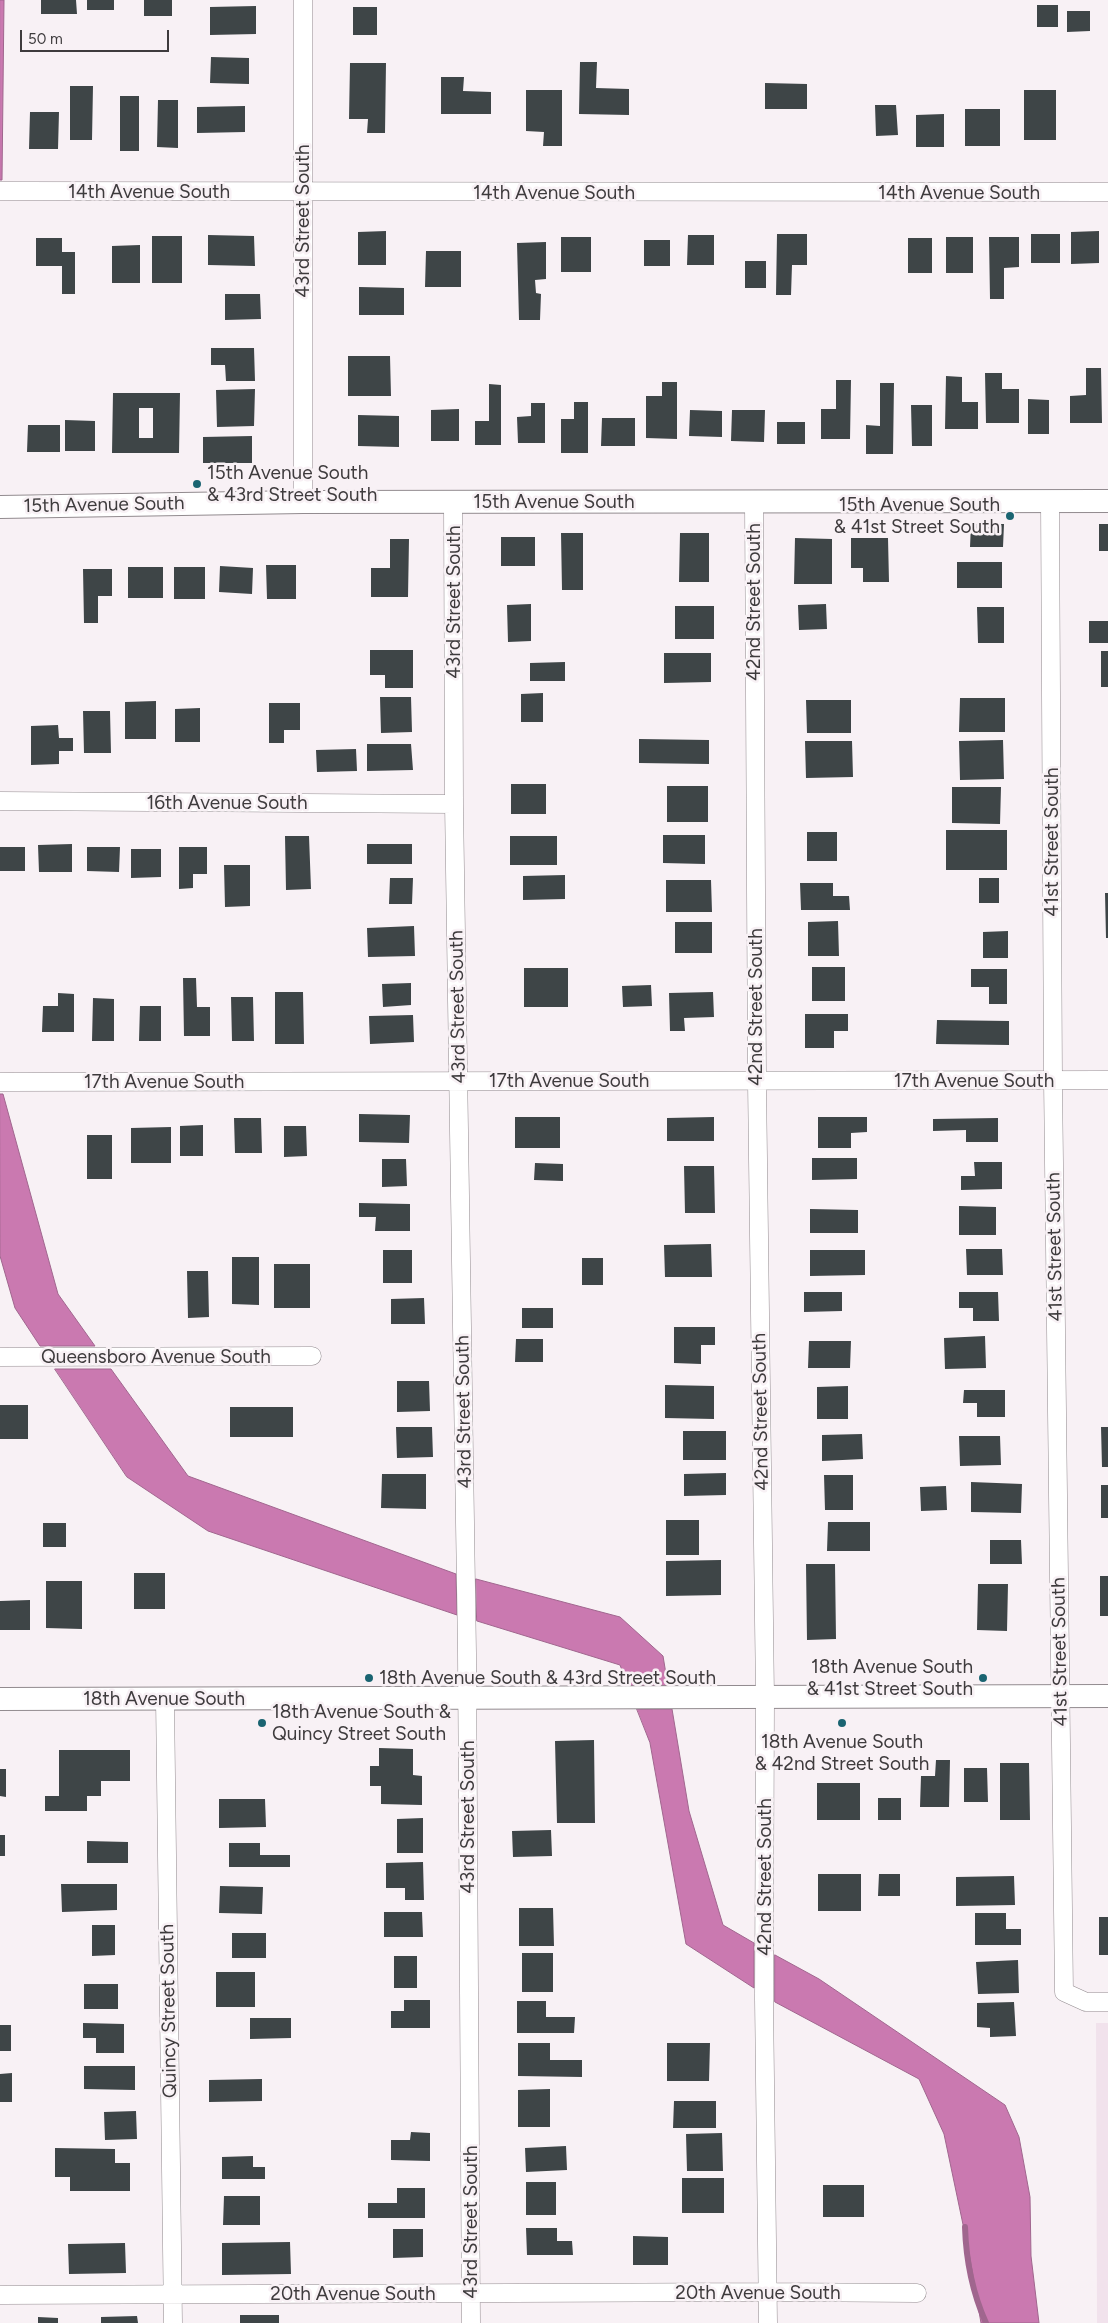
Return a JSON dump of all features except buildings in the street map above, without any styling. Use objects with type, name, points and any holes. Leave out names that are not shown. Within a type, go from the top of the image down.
[{"type":"street","name":"43rd Street South","points":[[302,0],[304,193],[303,502]]},
{"type":"street","name":"14th Avenue South","points":[[0,191],[304,193],[1108,192]]},
{"type":"street","name":"41st Street South","points":[[1050,501],[1053,1080],[1064,1992],[1086,2002],[1108,2002]]},
{"type":"street","name":"15th Avenue South","points":[[0,507],[303,502],[1108,501]]},
{"type":"street","name":"43rd Street South","points":[[453,502],[454,804],[467,1697],[472,2323]]},
{"type":"street","name":"42nd Street South","points":[[754,502],[757,1082],[765,1697],[764,1999],[768,2323]]},
{"type":"street","name":"16th Avenue South","points":[[0,801],[454,804]]},
{"type":"street","name":"17th Avenue South","points":[[0,1082],[1108,1080]]},
{"type":"street","name":"Queensboro Avenue South","points":[[0,1358],[312,1356]]},
{"type":"street","name":"18th Avenue South","points":[[0,1699],[1108,1696]]},
{"type":"street","name":"Quincy Street South","points":[[165,1699],[173,2323]]},
{"type":"street","name":"20th Avenue South","points":[[0,2295],[768,2292],[917,2294]]},
{"type":"shaded area","points":[[0,0],[4,0],[2,180],[0,180]]},
{"type":"shaded area","points":[[0,1094],[3,1094],[58,1294],[95,1346],[40,1346],[15,1308],[0,1256]]},
{"type":"shaded area","points":[[55,1369],[111,1369],[188,1476],[456,1574],[457,1615],[208,1531],[127,1477]]},
{"type":"shaded area","points":[[476,1579],[620,1617],[663,1656],[668,1686],[628,1686],[620,1665],[477,1621]]},
{"type":"shaded area","points":[[637,1709],[672,1709],[689,1811],[723,1925],[754,1943],[754,1988],[686,1944],[650,1743]]},
{"type":"shaded area","points":[[775,1955],[819,1979],[1005,2105],[1019,2137],[1030,2197],[1031,2256],[1039,2323],[981,2323],[969,2253],[944,2134],[919,2079],[775,2002]]},
{"type":"shaded area","points":[[1096,2023],[1108,2023],[1108,2323],[1097,2323]]},
{"type":"waterway","points":[[965,2227],[971,2276],[977,2300],[986,2323]]},
{"type":"place","name":"15th Avenue South & 43rd Street South","points":[[197,484]]},
{"type":"place","name":"15th Avenue South & 41st Street South","points":[[1010,516]]},
{"type":"place","name":"18th Avenue South & 43rd Street South","points":[[369,1678]]},
{"type":"place","name":"18th Avenue South & 41st Street South","points":[[983,1678]]},
{"type":"place","name":"18th Avenue South & Quincy Street South","points":[[262,1723]]},
{"type":"place","name":"18th Avenue South & 42nd Street South","points":[[842,1723]]}]
